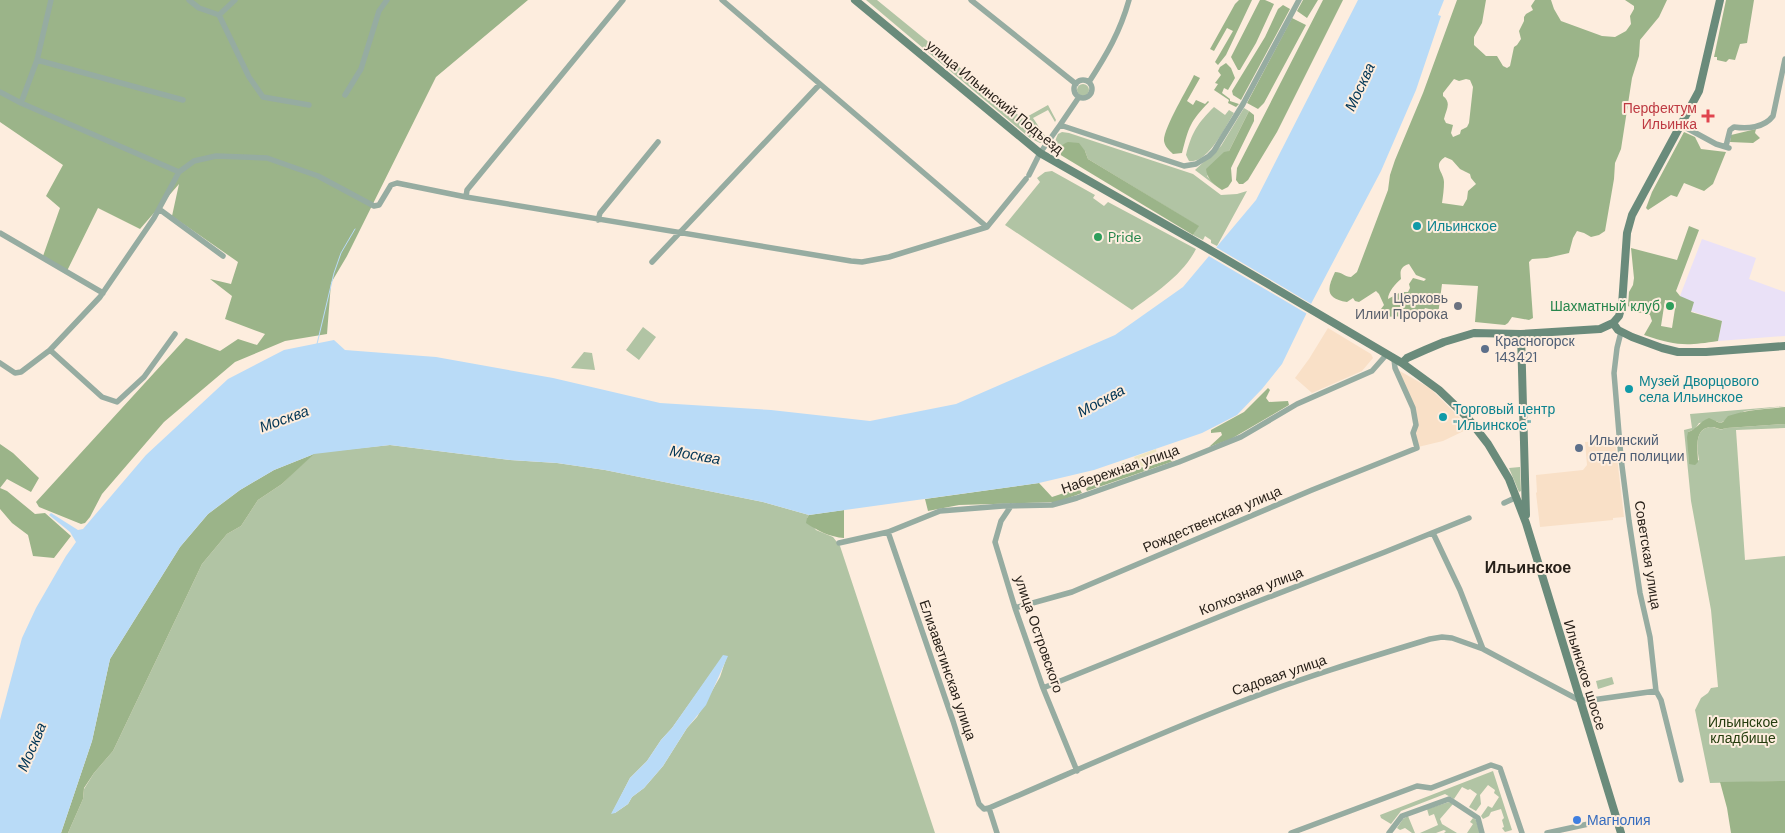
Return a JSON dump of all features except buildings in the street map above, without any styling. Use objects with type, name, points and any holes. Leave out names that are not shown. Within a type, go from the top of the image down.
[{"type":"main road","name":"улица Ильинский Подъезд","points":[[856,0],[1040,153],[1323,317]]},
{"type":"main road","points":[[1402,363],[1407,358],[1464,335],[1481,333],[1521,334],[1600,329],[1614,323],[1622,305],[1626,241],[1632,215],[1695,99],[1701,84],[1720,0]]},
{"type":"main road","name":"Ильинское шоссе","points":[[1323,317],[1402,363],[1439,390],[1466,416],[1488,444],[1509,479],[1526,523],[1621,833]]},
{"type":"main road","points":[[1614,323],[1621,332],[1662,348],[1678,352],[1706,352],[1785,346]]},
{"type":"main road","name":"Ильинское шоссе","points":[[1521,334],[1526,523]]},
{"type":"street","points":[[21,103],[38,60],[51,0]]},
{"type":"street","points":[[189,0],[199,8],[219,15],[249,77],[263,97],[309,105]]},
{"type":"street","points":[[219,15],[235,0]]},
{"type":"street","points":[[345,95],[360,69],[379,11],[387,0]]},
{"type":"street","points":[[466,197],[468,190],[623,0]]},
{"type":"street","points":[[722,0],[987,227]]},
{"type":"street","points":[[970,0],[1076,84]]},
{"type":"street","points":[[1089,82],[1117,35],[1128,0]]},
{"type":"street","points":[[1060,125],[1184,166],[1196,164],[1210,156],[1222,139],[1299,0]]},
{"type":"street","points":[[1682,124],[1716,144],[1727,147],[1730,130],[1734,127],[1754,127],[1769,121],[1773,116],[1785,59]]},
{"type":"street","points":[[38,60],[183,100]]},
{"type":"street","points":[[1083,80],[1089,82],[1092,87],[1090,96],[1085,98],[1079,97],[1075,93],[1076,84],[1083,80]]},
{"type":"street","points":[[652,262],[820,84]]},
{"type":"street","points":[[0,92],[179,172]]},
{"type":"street","points":[[0,363],[15,373],[21,372],[50,350],[104,293],[159,210],[179,172],[194,161],[216,156],[267,158],[318,176],[374,206],[379,205],[391,185],[397,183],[598,220],[862,262],[889,257],[987,227],[1027,177],[1040,153],[1079,97]]},
{"type":"street","points":[[598,220],[600,213],[658,142]]},
{"type":"street","points":[[159,210],[223,256]]},
{"type":"street","points":[[0,233],[104,293]]},
{"type":"street","name":"Советская улица","points":[[1621,332],[1614,373],[1628,521],[1640,593],[1650,637],[1656,691],[1661,700],[1681,780]]},
{"type":"street","points":[[50,350],[102,397],[117,402],[144,377],[175,334]]},
{"type":"street","name":"Рождественская улица","points":[[1015,608],[1072,592],[1312,490],[1417,448],[1413,434],[1416,425],[1413,408],[1390,356]]},
{"type":"street","name":"Набережная улица","points":[[839,543],[888,532],[940,511],[1040,506],[1061,503],[1179,462],[1232,441],[1297,404],[1372,371],[1390,356]]},
{"type":"street","points":[[1504,503],[1517,497]]},
{"type":"street","name":"улица Островского","points":[[1011,506],[1001,521],[995,542],[1015,608],[1044,688],[1077,770]]},
{"type":"street","name":"Колхозная улица","points":[[1044,688],[1469,518]]},
{"type":"street","name":"Елизаветинская улица","points":[[888,532],[953,721],[979,804],[984,809],[989,808]]},
{"type":"street","points":[[1433,533],[1460,590],[1483,649]]},
{"type":"street","name":"Садовая улица","points":[[989,808],[1236,703],[1328,671],[1430,639],[1452,638],[1483,649],[1579,700]]},
{"type":"street","points":[[1579,700],[1592,700],[1656,691]]},
{"type":"street","points":[[1291,833],[1417,786],[1430,788],[1491,766],[1500,768],[1522,833]]},
{"type":"street","points":[[1389,833],[1402,816],[1449,799],[1478,818],[1482,833]]},
{"type":"street","points":[[989,808],[997,833]]},
{"type":"street","points":[[1547,833],[1616,818]]},
{"type":"shaded area","points":[[1702,239],[1756,258],[1749,279],[1785,292],[1785,336],[1718,341],[1722,321],[1691,311],[1680,296]]},
{"type":"shaded area","points":[[1328,328],[1371,354],[1373,358],[1362,371],[1312,393],[1295,378]]},
{"type":"shaded area","points":[[1398,370],[1430,388],[1470,428],[1443,441],[1418,447],[1413,434],[1418,423]]},
{"type":"shaded area","points":[[1615,440],[1624,517],[1613,518],[1613,520],[1540,527],[1536,475],[1583,470],[1587,465],[1585,442]]},
{"type":"green space","points":[[0,0],[528,0],[436,77],[347,256],[331,283],[327,334],[285,341],[235,362],[164,422],[102,494],[90,517],[85,523],[81,524],[39,507],[36,502],[186,338],[220,351],[238,339],[257,345],[265,334],[225,319],[232,296],[210,279],[231,284],[238,262],[172,216],[179,184],[140,229],[98,208],[67,271],[43,256],[60,208],[46,196],[63,165],[0,122]]},
{"type":"green space","points":[[866,0],[877,0],[1023,119],[1048,105],[1056,120],[1055,122],[1048,110],[1033,118],[1047,139],[1040,143],[1030,138]]},
{"type":"green space","points":[[1239,0],[1252,0],[1226,55],[1218,65],[1215,62],[1233,31],[1227,28],[1214,51],[1210,49]]},
{"type":"green space","points":[[1260,0],[1274,4],[1256,43],[1240,70],[1238,70],[1231,57]]},
{"type":"green space","points":[[1303,0],[1318,0],[1307,18],[1297,11]]},
{"type":"green space","points":[[1323,0],[1343,0],[1277,132],[1248,180],[1243,184],[1239,184],[1236,180],[1237,168]]},
{"type":"green space","points":[[1457,0],[1486,0],[1482,23],[1474,37],[1474,45],[1486,56],[1497,56],[1503,66],[1507,68],[1510,66],[1514,47],[1521,39],[1519,31],[1524,17],[1533,10],[1531,6],[1535,0],[1551,0],[1561,21],[1602,36],[1615,37],[1626,31],[1631,24],[1630,16],[1634,6],[1625,0],[1667,0],[1659,17],[1640,40],[1639,56],[1632,78],[1621,149],[1615,163],[1605,231],[1591,237],[1577,231],[1569,253],[1532,259],[1529,262],[1533,318],[1529,320],[1512,317],[1505,325],[1475,322],[1478,286],[1442,284],[1438,315],[1434,315],[1429,309],[1425,308],[1421,315],[1417,316],[1375,317],[1384,305],[1376,291],[1359,302],[1353,298],[1347,302],[1331,295],[1329,288],[1335,272],[1351,277],[1357,272],[1388,190],[1395,160],[1423,93]],"holes":[[[1454,79],[1459,81],[1470,80],[1473,87],[1469,123],[1467,127],[1461,130],[1460,134],[1453,137],[1451,133],[1453,125],[1446,123],[1444,119],[1448,104],[1443,93]],[[1445,157],[1452,160],[1460,169],[1470,174],[1476,184],[1468,191],[1467,199],[1463,206],[1442,203],[1444,178],[1439,166],[1441,160]],[[1409,264],[1416,275],[1426,279],[1424,281],[1413,278],[1409,284],[1408,292],[1401,292],[1388,299],[1392,288],[1401,279],[1401,270]]]},
{"type":"green space","points":[[1726,0],[1754,0],[1747,43],[1740,44],[1735,60],[1729,59],[1726,62],[1717,60],[1717,57],[1714,57]]},
{"type":"green space","points":[[1283,5],[1290,9],[1241,100],[1233,95],[1232,91],[1265,37],[1278,9]]},
{"type":"green space","points":[[1292,18],[1306,25],[1264,103],[1258,109],[1247,103]]},
{"type":"green space","points":[[1226,63],[1231,68],[1235,78],[1228,90],[1224,88],[1222,93],[1230,99],[1230,101],[1239,104],[1236,107],[1228,103],[1229,100],[1214,90],[1218,84],[1215,83],[1221,75],[1218,71]]},
{"type":"green space","points":[[1194,75],[1200,78],[1187,101],[1193,105],[1196,100],[1205,104],[1209,102],[1191,125],[1182,153],[1173,154],[1167,148],[1164,141],[1167,127]]},
{"type":"green space","points":[[1085,84],[1088,85],[1088,95],[1081,96],[1078,95],[1077,88],[1078,85]]},
{"type":"green space","points":[[1214,107],[1225,115],[1229,110],[1234,113],[1209,151],[1203,157],[1189,161],[1186,155],[1193,134],[1203,118]]},
{"type":"green space","points":[[1244,108],[1249,111],[1229,151],[1207,176],[1216,186],[1195,170],[1221,146]]},
{"type":"green space","points":[[1249,111],[1254,115],[1254,121],[1231,168],[1232,181],[1228,187],[1222,190],[1211,181],[1206,169],[1224,152],[1229,151]]},
{"type":"green space","points":[[1756,129],[1755,133],[1760,138],[1753,143],[1730,142],[1731,135]]},
{"type":"green space","points":[[1062,132],[1193,174],[1221,195],[1247,191],[1217,246],[1211,243],[1211,240],[1205,236],[1203,240],[1193,235],[1198,226],[1088,159],[1085,151],[1059,149],[1059,154],[1055,147],[1055,142],[1058,134]]},
{"type":"green space","points":[[1684,132],[1695,137],[1701,149],[1726,152],[1713,184],[1704,191],[1684,183],[1677,197],[1671,195],[1648,210],[1646,208],[1652,192]]},
{"type":"green space","points":[[1068,142],[1079,143],[1088,159],[1199,226],[1193,235],[1059,154],[1061,146]]},
{"type":"green space","name":"Pride","points":[[1052,171],[1095,195],[1093,198],[1104,206],[1108,202],[1196,249],[1176,275],[1132,310],[1005,225],[1040,182],[1037,178],[1045,172]]},
{"type":"green space","points":[[1689,226],[1699,230],[1676,291],[1680,296],[1694,302],[1691,312],[1722,321],[1718,341],[1681,344],[1644,335],[1652,321],[1650,315],[1645,312],[1639,313],[1628,306],[1629,292],[1634,278],[1631,248],[1677,260]],"holes":[[[1665,300],[1676,302],[1672,328],[1661,326]]]},
{"type":"green space","points":[[643,327],[656,337],[639,360],[626,350]]},
{"type":"green space","points":[[584,352],[592,353],[595,370],[571,368]]},
{"type":"green space","points":[[1268,388],[1270,390],[1266,398],[1269,402],[1288,401],[1289,405],[1231,439],[1209,447],[1222,435],[1221,432],[1211,433],[1211,430],[1244,412]]},
{"type":"green space","name":"Ильинское кладбище","points":[[1785,406],[1745,411],[1720,423],[1716,421],[1699,423],[1695,429],[1688,432],[1689,464],[1699,460],[1698,439],[1699,435],[1706,428],[1722,429],[1785,424],[1785,428],[1736,430],[1745,560],[1785,556],[1785,781],[1710,783],[1695,710],[1701,698],[1711,688],[1718,687],[1711,610],[1691,501],[1684,430],[1692,428],[1690,414]]},
{"type":"green space","points":[[1785,407],[1785,424],[1722,429],[1705,428],[1699,436],[1697,446],[1698,462],[1695,465],[1689,464],[1688,432],[1702,421],[1709,418],[1720,423],[1728,416],[1735,414]]},
{"type":"green space","points":[[0,444],[13,453],[39,478],[31,492],[7,479],[0,488]]},
{"type":"green space","points":[[390,445],[510,460],[557,463],[605,470],[763,502],[809,515],[807,518],[816,530],[833,537],[840,546],[935,833],[68,833],[83,799],[84,789],[94,773],[113,751],[202,564],[227,534],[241,526],[258,500],[282,484],[314,453]],"holes":[[[727,656],[720,677],[697,717],[687,728],[663,766],[644,788],[632,797],[628,804],[612,813],[630,778],[647,761],[714,669]]]},
{"type":"green space","points":[[314,454],[282,484],[258,500],[241,526],[227,534],[202,564],[113,751],[84,788],[83,799],[68,833],[61,833],[92,741],[110,659],[180,547],[208,514],[240,490],[274,470]]},
{"type":"green space","points":[[1173,459],[1174,461],[1087,491],[1086,489],[1092,483],[1097,473],[1114,470],[1123,463],[1132,462],[1141,468]]},
{"type":"green space","points":[[1520,467],[1521,491],[1519,492],[1509,468]]},
{"type":"green space","points":[[1039,483],[1052,497],[1079,488],[1082,493],[1057,502],[959,505],[928,511],[925,499]]},
{"type":"green space","points":[[0,488],[7,491],[35,514],[45,513],[71,536],[54,558],[33,556],[28,535],[12,523],[0,509]]},
{"type":"green space","points":[[844,510],[844,538],[824,533],[806,523],[809,515]]},
{"type":"green space","points":[[1612,677],[1614,684],[1598,689],[1596,681]]},
{"type":"green space","points":[[1493,771],[1512,830],[1505,832],[1502,828],[1504,827],[1502,820],[1504,818],[1501,809],[1491,812],[1489,816],[1483,819],[1481,816],[1488,806],[1492,808],[1499,797],[1494,793],[1495,790],[1488,785],[1480,795],[1481,804],[1476,811],[1469,807],[1477,794],[1470,789],[1462,787],[1454,799],[1445,794],[1401,811],[1391,824],[1381,818],[1380,815]]},
{"type":"green space","points":[[1785,781],[1785,833],[1731,833],[1720,782]]},
{"type":"green space","points":[[1449,802],[1453,804],[1440,819],[1442,824],[1457,833],[1444,833],[1446,831],[1444,830],[1436,833],[1420,833],[1438,825],[1434,814],[1429,816],[1427,809]]},
{"type":"green space","points":[[1408,816],[1415,833],[1405,828],[1400,830],[1397,828],[1403,819]]},
{"type":"green space","points":[[1473,818],[1476,820],[1480,833],[1467,833],[1473,824],[1470,822]]},
{"type":"sand","points":[[1156,449],[1157,454],[1152,465],[1138,467],[1132,462],[1135,459],[1134,457]]},
{"type":"water","name":"Москва","points":[[1358,0],[1444,0],[1438,15],[1441,16],[1416,90],[1381,171],[1312,302],[1282,364],[1262,389],[1237,415],[1202,433],[1094,470],[1039,483],[809,515],[763,502],[605,470],[557,463],[510,460],[390,445],[314,454],[274,470],[240,490],[208,514],[180,547],[110,659],[92,741],[61,833],[0,833],[0,720],[22,638],[36,608],[76,542],[70,532],[49,515],[51,513],[78,530],[83,529],[146,455],[228,379],[284,350],[334,340],[345,350],[436,357],[553,378],[660,403],[771,410],[870,421],[956,404],[1115,335],[1183,287],[1256,200]]},
{"type":"water","points":[[723,655],[728,656],[706,705],[687,728],[663,766],[644,788],[632,797],[628,804],[611,814],[630,778],[647,761],[661,740],[672,728]]},
{"type":"pier","points":[[1214,246],[1313,305],[1309,315],[1207,255]]},
{"type":"waterway","points":[[317,344],[334,273],[341,253],[355,229]]},
{"type":"place","name":"Перфектум Ильинка","points":[[1708,116]]},
{"type":"place","name":"Ильинское","points":[[1417,226]]},
{"type":"place","name":"Pride","points":[[1098,237]]},
{"type":"place","name":"Церковь Илии Пророка","points":[[1458,306]]},
{"type":"place","name":"Шахматный клуб","points":[[1670,306]]},
{"type":"place","name":"Красногорск 143421","points":[[1485,349]]},
{"type":"place","name":"Музей Дворцового села Ильинское","points":[[1629,389]]},
{"type":"place","name":"Торговый центр \"Ильинское\"","points":[[1443,417]]},
{"type":"place","name":"Ильинский отдел полиции","points":[[1579,448]]},
{"type":"place","name":"Магнолия","points":[[1577,820]]},
{"type":"district","name":"Ильинское","points":[[1528,567]]}]
